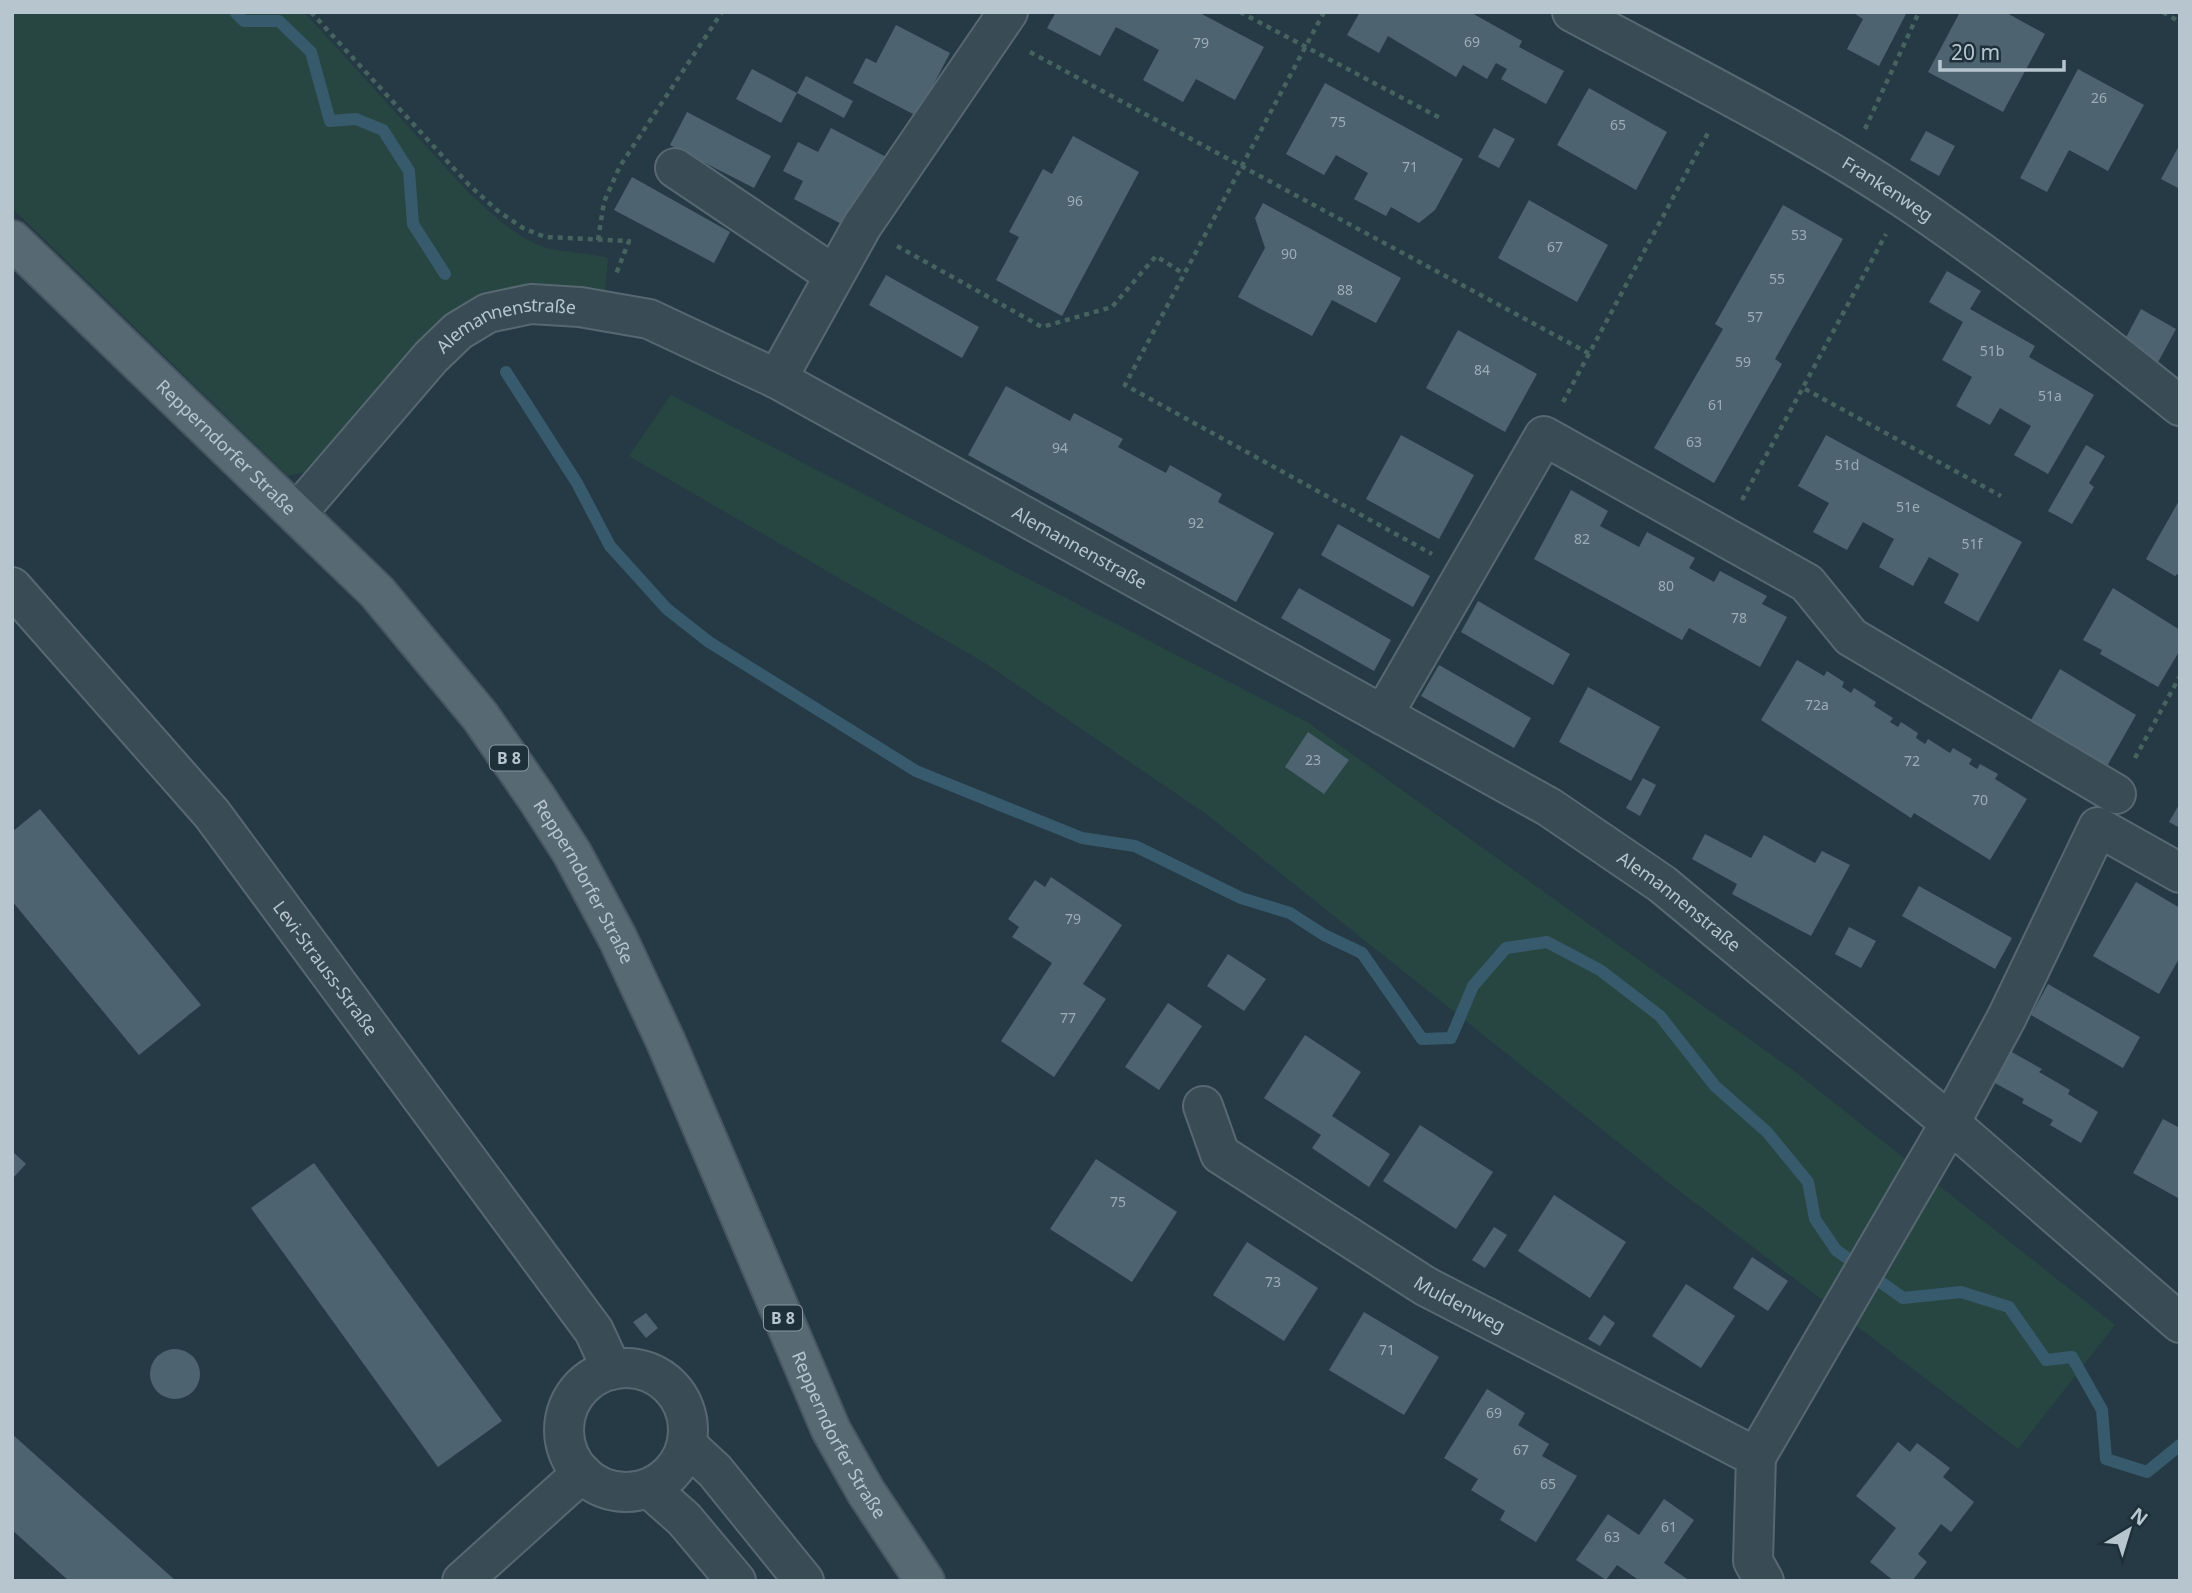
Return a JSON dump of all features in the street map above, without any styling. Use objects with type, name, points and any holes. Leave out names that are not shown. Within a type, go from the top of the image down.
[{"type":"main road","name":"Repperndorfer Straße","points":[[12,240],[377,592],[480,716],[572,853],[618,939],[666,1042],[831,1430],[866,1492],[925,1581]]},
{"type":"street","name":"Frankenweg","points":[[1572,12],[1727,96],[1905,199],[2113,351],[2180,405]]},
{"type":"street","points":[[778,379],[862,226],[1001,23]]},
{"type":"street","points":[[675,168],[834,275]]},
{"type":"street","name":"Alemannenstraße","points":[[297,513],[431,357],[458,331],[488,313],[531,304],[580,307],[649,319],[778,379],[1549,807],[1662,884],[1951,1123],[2180,1323]]},
{"type":"street","points":[[1383,715],[1544,436],[1807,583],[1851,637],[2116,794]]},
{"type":"street","name":"Levi-Strauss-Straße","points":[[12,587],[212,814],[594,1331],[612,1370]]},
{"type":"street","points":[[1764,1581],[1753,1561],[1756,1457],[1951,1123],[2007,1017],[2098,827],[2180,873]]},
{"type":"street","name":"Muldenweg","points":[[1203,1106],[1220,1154],[1425,1286],[1756,1457]]},
{"type":"street","points":[[630,1368],[647,1372],[663,1380],[676,1393],[685,1409],[687,1445],[673,1470],[649,1488],[632,1492],[613,1491],[596,1484],[582,1473],[571,1458],[565,1441],[569,1404],[580,1388],[594,1377],[612,1370],[630,1368]]},
{"type":"street","points":[[687,1445],[715,1471],[804,1581]]},
{"type":"street","points":[[462,1581],[582,1473]]},
{"type":"street","points":[[649,1488],[684,1519],[736,1581]]},
{"type":"path","points":[[311,12],[469,185],[498,211],[523,228],[545,237],[629,241],[612,284],[648,303],[649,319]]},
{"type":"path","points":[[598,240],[604,201],[620,166],[722,12]]},
{"type":"path","points":[[1240,12],[1440,118]]},
{"type":"path","points":[[1324,12],[1244,167],[1125,386],[1465,572]]},
{"type":"path","points":[[1848,164],[1919,12]]},
{"type":"path","points":[[2163,12],[2180,22]]},
{"type":"path","points":[[1001,23],[1244,167],[1590,354]]},
{"type":"path","points":[[1544,436],[1727,96]]},
{"type":"path","points":[[1722,536],[1805,388],[1905,199]]},
{"type":"path","points":[[862,226],[1042,327],[1112,307],[1156,256],[1184,274]]},
{"type":"path","points":[[1805,388],[2001,496]]},
{"type":"path","points":[[2116,794],[2180,676]]},
{"type":"green space","points":[[12,12],[304,12],[466,190],[504,224],[524,238],[547,248],[608,258],[605,292],[563,290],[532,294],[318,469],[288,476],[12,208]]},
{"type":"green space","points":[[671,395],[1307,722],[1794,1071],[2115,1325],[2018,1449],[1669,1183],[1209,816],[985,663],[629,456]]},
{"type":"building","points":[[1056,12],[1198,12],[1264,47],[1235,100],[1196,79],[1183,102],[1143,80],[1159,50],[1116,27],[1100,56],[1047,28]]},
{"type":"building","points":[[1360,12],[1470,12],[1522,41],[1519,47],[1564,71],[1546,104],[1501,79],[1507,69],[1496,63],[1487,79],[1463,65],[1456,77],[1388,36],[1379,53],[1347,35]]},
{"type":"building","points":[[1852,12],[1907,12],[1879,66],[1847,49],[1863,19]]},
{"type":"building","points":[[1960,12],[2005,12],[2045,34],[2003,112],[1928,72]]},
{"type":"building","points":[[896,25],[950,53],[917,116],[853,83],[866,58],[876,63]]},
{"type":"building","points":[[752,69],[797,93],[781,123],[736,99]]},
{"type":"building","points":[[2078,69],[2144,105],[2108,171],[2069,150],[2047,192],[2020,178]]},
{"type":"building","points":[[806,76],[853,101],[844,118],[797,93]]},
{"type":"building","points":[[1325,83],[1463,159],[1435,210],[1419,223],[1391,207],[1386,216],[1354,199],[1368,173],[1336,155],[1324,175],[1286,154]]},
{"type":"building","points":[[1589,88],[1667,132],[1636,190],[1557,145]]},
{"type":"building","points":[[687,112],[771,156],[754,188],[670,145]]},
{"type":"building","points":[[831,128],[890,159],[853,230],[794,199],[803,181],[783,171],[798,142],[818,152]]},
{"type":"building","points":[[1494,128],[1515,139],[1499,168],[1478,157]]},
{"type":"building","points":[[1926,131],[1955,146],[1939,176],[1910,160]]},
{"type":"building","points":[[1073,136],[1139,172],[1062,316],[996,280],[1019,237],[1009,232],[1043,169],[1052,174]]},
{"type":"building","points":[[2180,144],[2180,189],[2161,179]]},
{"type":"building","points":[[632,177],[730,232],[714,263],[614,210]]},
{"type":"building","points":[[1529,200],[1608,245],[1577,302],[1498,258]]},
{"type":"building","points":[[1263,203],[1401,278],[1376,323],[1332,300],[1312,336],[1238,297],[1265,248],[1255,218]]},
{"type":"building","points":[[1783,205],[1843,239],[1775,359],[1782,364],[1714,483],[1654,448],[1723,329],[1715,324]]},
{"type":"building","points":[[1947,271],[1981,291],[1970,309],[2035,346],[2029,357],[2094,395],[2048,474],[2014,455],[2031,426],[2000,408],[1990,425],[1956,406],[1972,377],[1942,360],[1963,322],[1929,302]]},
{"type":"building","points":[[886,275],[979,327],[962,358],[869,305]]},
{"type":"building","points":[[2141,309],[2176,329],[2156,366],[2121,347]]},
{"type":"building","points":[[1458,330],[1537,374],[1505,432],[1426,388]]},
{"type":"building","points":[[1006,386],[1070,421],[1074,413],[1123,439],[1118,447],[1166,473],[1170,465],[1222,494],[1218,502],[1274,533],[1236,602],[968,455]]},
{"type":"building","points":[[1401,435],[1474,475],[1439,539],[1366,499]]},
{"type":"building","points":[[1826,435],[2022,542],[1978,622],[1944,603],[1959,574],[1929,557],[1913,586],[1879,567],[1894,539],[1863,522],[1847,550],[1813,532],[1829,503],[1798,486]]},
{"type":"building","points":[[2086,445],[2105,456],[2089,483],[2094,487],[2072,524],[2048,511]]},
{"type":"building","points":[[1571,490],[1608,511],[1600,526],[1639,547],[1647,532],[1695,558],[1689,568],[1714,582],[1720,571],[1767,596],[1762,604],[1787,617],[1760,667],[1689,628],[1682,640],[1534,559]]},
{"type":"building","points":[[2180,499],[2180,572],[2175,576],[2146,559]]},
{"type":"building","points":[[1338,524],[1430,576],[1413,607],[1321,555]]},
{"type":"building","points":[[1299,588],[1391,640],[1374,671],[1281,618]]},
{"type":"building","points":[[2113,588],[2180,630],[2180,650],[2158,687],[2100,654],[2102,650],[2083,640]]},
{"type":"building","points":[[1478,601],[1570,654],[1553,685],[1461,632]]},
{"type":"building","points":[[1797,660],[1824,676],[1827,671],[1844,682],[1842,687],[1851,693],[1854,688],[1876,702],[1874,706],[1893,718],[1890,722],[1898,727],[1901,722],[1918,733],[1916,738],[1925,744],[1928,739],[1950,753],[1953,748],[1972,759],[1969,764],[1977,769],[1980,764],[1998,774],[1995,779],[2027,799],[1990,860],[1914,813],[1911,818],[1761,720]]},
{"type":"building","points":[[1439,665],[1531,718],[1514,748],[1421,696]]},
{"type":"building","points":[[2060,669],[2136,715],[2106,768],[2048,734],[2049,731],[2031,720]]},
{"type":"building","points":[[1588,687],[1660,727],[1631,781],[1559,742]]},
{"type":"building","points":[[1308,732],[1349,760],[1324,794],[1285,767]]},
{"type":"building","points":[[1643,778],[1656,785],[1640,816],[1626,808]]},
{"type":"building","points":[[2180,803],[2180,828],[2169,822]]},
{"type":"building","points":[[40,809],[201,1005],[139,1055],[12,901],[12,832]]},
{"type":"building","points":[[1705,834],[1751,858],[1764,835],[1815,863],[1822,851],[1850,865],[1811,936],[1732,894],[1737,884],[1692,859]]},
{"type":"building","points":[[1051,877],[1122,925],[1083,984],[1106,999],[1054,1077],[1001,1041],[1052,963],[1012,937],[1019,927],[1008,919],[1035,880],[1045,887]]},
{"type":"building","points":[[2136,882],[2180,908],[2180,957],[2159,994],[2093,956]]},
{"type":"building","points":[[1919,886],[2012,938],[1995,969],[1902,916]]},
{"type":"building","points":[[1849,927],[1876,941],[1861,968],[1835,954]]},
{"type":"building","points":[[1228,954],[1266,979],[1244,1011],[1207,986]]},
{"type":"building","points":[[2048,984],[2140,1037],[2123,1068],[2031,1015]]},
{"type":"building","points":[[1168,1003],[1202,1026],[1159,1090],[1125,1067]]},
{"type":"building","points":[[1305,1035],[1361,1072],[1332,1116],[1390,1154],[1369,1187],[1312,1148],[1321,1135],[1264,1098]]},
{"type":"building","points":[[2010,1051],[2042,1069],[2039,1072],[2070,1090],[2068,1094],[2098,1112],[2081,1143],[2050,1125],[2053,1120],[2022,1103],[2024,1099],[1993,1082]]},
{"type":"building","points":[[2163,1119],[2180,1128],[2180,1199],[2133,1173]]},
{"type":"building","points":[[1420,1125],[1493,1172],[1456,1229],[1383,1181]]},
{"type":"building","points":[[12,1151],[26,1164],[12,1179]]},
{"type":"building","points":[[1096,1159],[1177,1212],[1132,1282],[1050,1229]]},
{"type":"building","points":[[314,1163],[502,1421],[438,1467],[251,1208]]},
{"type":"building","points":[[1554,1195],[1626,1242],[1590,1298],[1518,1251]]},
{"type":"building","points":[[1494,1227],[1507,1235],[1485,1268],[1472,1260]]},
{"type":"building","points":[[1247,1242],[1318,1288],[1284,1341],[1213,1295]]},
{"type":"building","points":[[1752,1257],[1788,1281],[1768,1311],[1733,1288]]},
{"type":"building","points":[[1686,1284],[1735,1316],[1701,1368],[1652,1336]]},
{"type":"building","points":[[1364,1312],[1439,1357],[1404,1415],[1329,1370]]},
{"type":"building","points":[[646,1313],[658,1328],[646,1338],[633,1322]]},
{"type":"building","points":[[1604,1315],[1615,1323],[1600,1346],[1588,1339]]},
{"type":"building","points":[[175,1349],[193,1356],[200,1374],[193,1392],[175,1399],[157,1392],[150,1374],[157,1356]]},
{"type":"building","points":[[1487,1389],[1525,1413],[1518,1425],[1549,1444],[1542,1456],[1577,1476],[1536,1542],[1500,1520],[1505,1511],[1471,1490],[1478,1479],[1444,1458]]},
{"type":"building","points":[[12,1434],[176,1581],[69,1581],[12,1530]]},
{"type":"building","points":[[1898,1442],[1910,1452],[1917,1443],[1950,1468],[1943,1477],[1974,1502],[1951,1532],[1941,1524],[1918,1554],[1927,1562],[1912,1581],[1894,1581],[1870,1562],[1896,1528],[1856,1496]]},
{"type":"building","points":[[1664,1499],[1694,1520],[1664,1563],[1690,1581],[1640,1581],[1617,1565],[1606,1580],[1576,1560],[1608,1514],[1639,1535]]},
{"type":"waterway","points":[[235,12],[244,21],[279,21],[311,52],[330,121],[356,119],[383,130],[409,171],[413,224],[445,274]]},
{"type":"waterway","points":[[506,372],[577,483],[610,546],[667,609],[709,642],[916,771],[1082,838],[1135,846],[1241,898],[1290,913],[1324,935],[1362,953],[1422,1039],[1451,1038],[1473,986],[1506,948],[1547,942],[1600,970],[1660,1016],[1715,1086],[1767,1132],[1808,1182],[1815,1219],[1836,1250],[1903,1298],[1961,1292],[2009,1307],[2046,1360],[2072,1357],[2102,1410],[2106,1459],[2147,1472],[2180,1445]]}]
